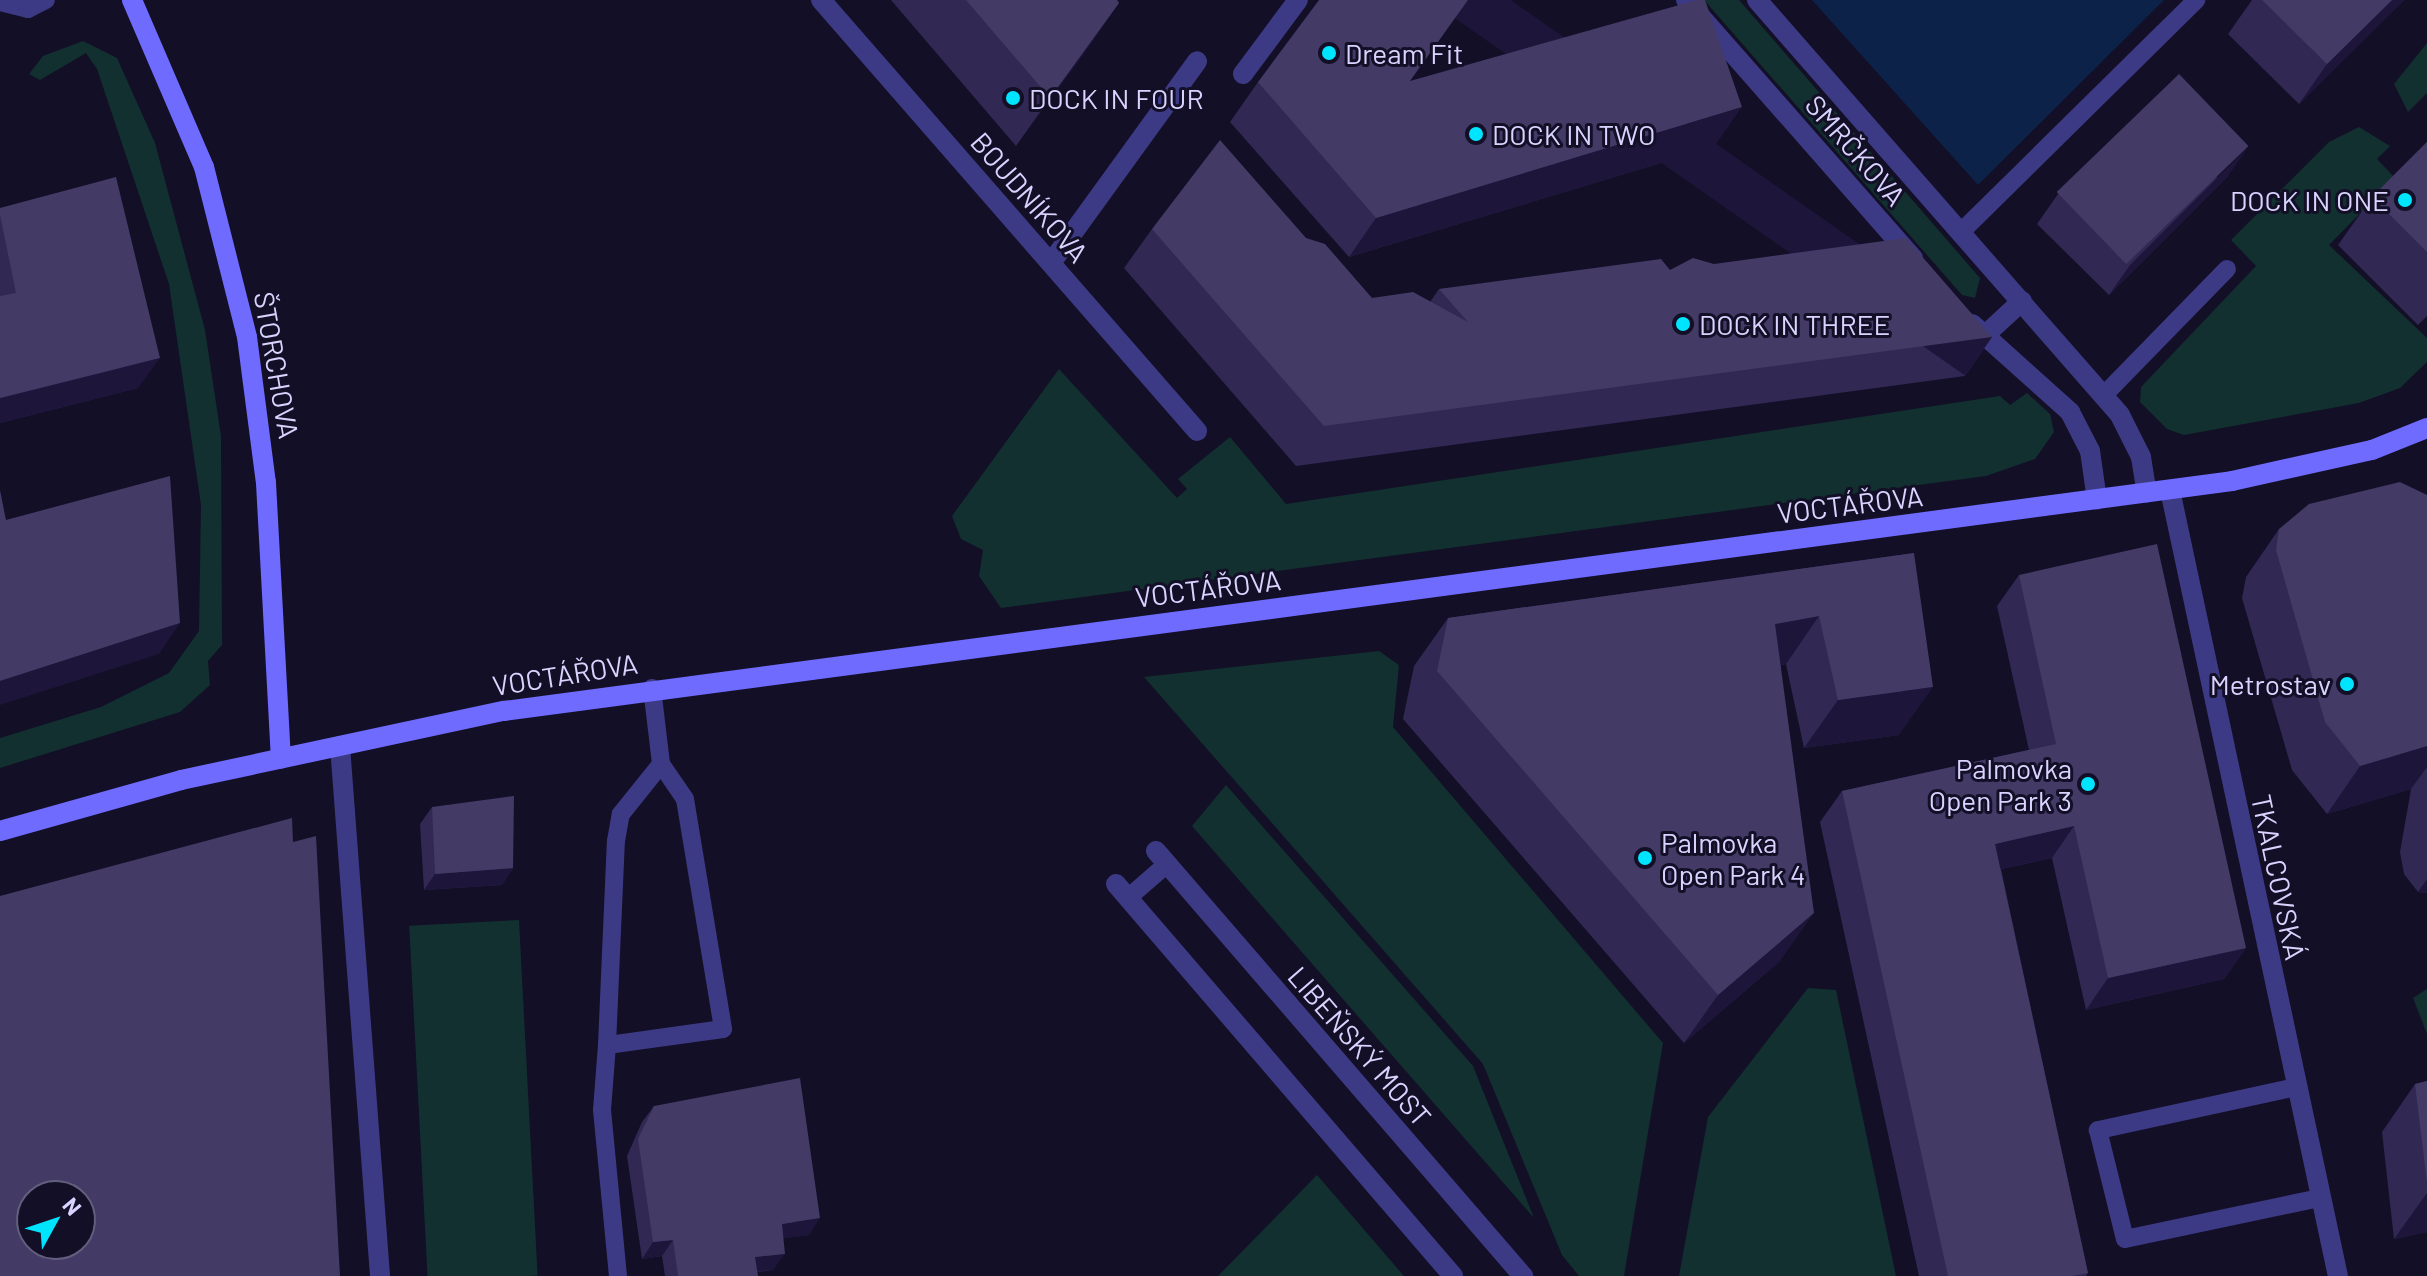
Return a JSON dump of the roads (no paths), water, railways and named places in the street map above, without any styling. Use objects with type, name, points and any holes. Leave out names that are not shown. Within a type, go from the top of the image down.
[{"type":"main road","name":"ŠTORCHOVA","points":[[132,0],[204,167],[247,337],[266,483],[281,759]]},
{"type":"main road","name":"VOCTÁŘOVA","points":[[0,831],[340,746],[652,688],[2170,490],[2315,465],[2427,428]]},
{"type":"street","name":"BOUDNÍKOVA","points":[[821,0],[1197,431]]},
{"type":"street","points":[[1243,74],[1298,0]]},
{"type":"street","name":"SMRČKOVA","points":[[1686,0],[1925,271]]},
{"type":"street","name":"SMRČKOVA","points":[[1757,0],[2104,395],[2133,435],[2147,493]]},
{"type":"street","points":[[1051,263],[1197,61]]},
{"type":"street","points":[[1983,337],[2022,301]]},
{"type":"street","points":[[1954,304],[1983,337],[2070,412],[2090,451],[2097,500]]},
{"type":"street","name":"TKALCOVSKÁ","points":[[2170,490],[2338,1276]]},
{"type":"street","points":[[340,746],[380,1276]]},
{"type":"street","name":"LIBEŇSKÝ MOST","points":[[1161,858],[1523,1276]]},
{"type":"street","points":[[1122,890],[1453,1276]]},
{"type":"lane","points":[[0,2],[28,9],[46,0]]},
{"type":"lane","points":[[1960,233],[2196,0]]},
{"type":"lane","points":[[2104,395],[2227,269]]},
{"type":"lane","points":[[607,1045],[723,1029],[685,799],[661,764],[652,688]]},
{"type":"lane","points":[[618,1276],[602,1110],[616,841],[621,814],[661,764]]},
{"type":"lane","points":[[1122,890],[1161,858]]},
{"type":"lane","points":[[2296,1087],[2098,1130],[2125,1239],[2320,1198]]},
{"type":"water","points":[[1812,0],[2164,0],[1978,185]]},
{"type":"place","name":"Dream Fit","points":[[1329,53]]},
{"type":"place","name":"DOCK IN FOUR","points":[[1013,98]]},
{"type":"place","name":"DOCK IN TWO","points":[[1476,134]]},
{"type":"place","name":"DOCK IN ONE","points":[[2405,200]]},
{"type":"place","name":"DOCK IN THREE","points":[[1683,324]]},
{"type":"place","name":"Metrostav","points":[[2347,684]]},
{"type":"place","name":"Palmovka Open Park 3","points":[[2088,784]]},
{"type":"place","name":"Palmovka Open Park 4","points":[[1645,858]]}]
